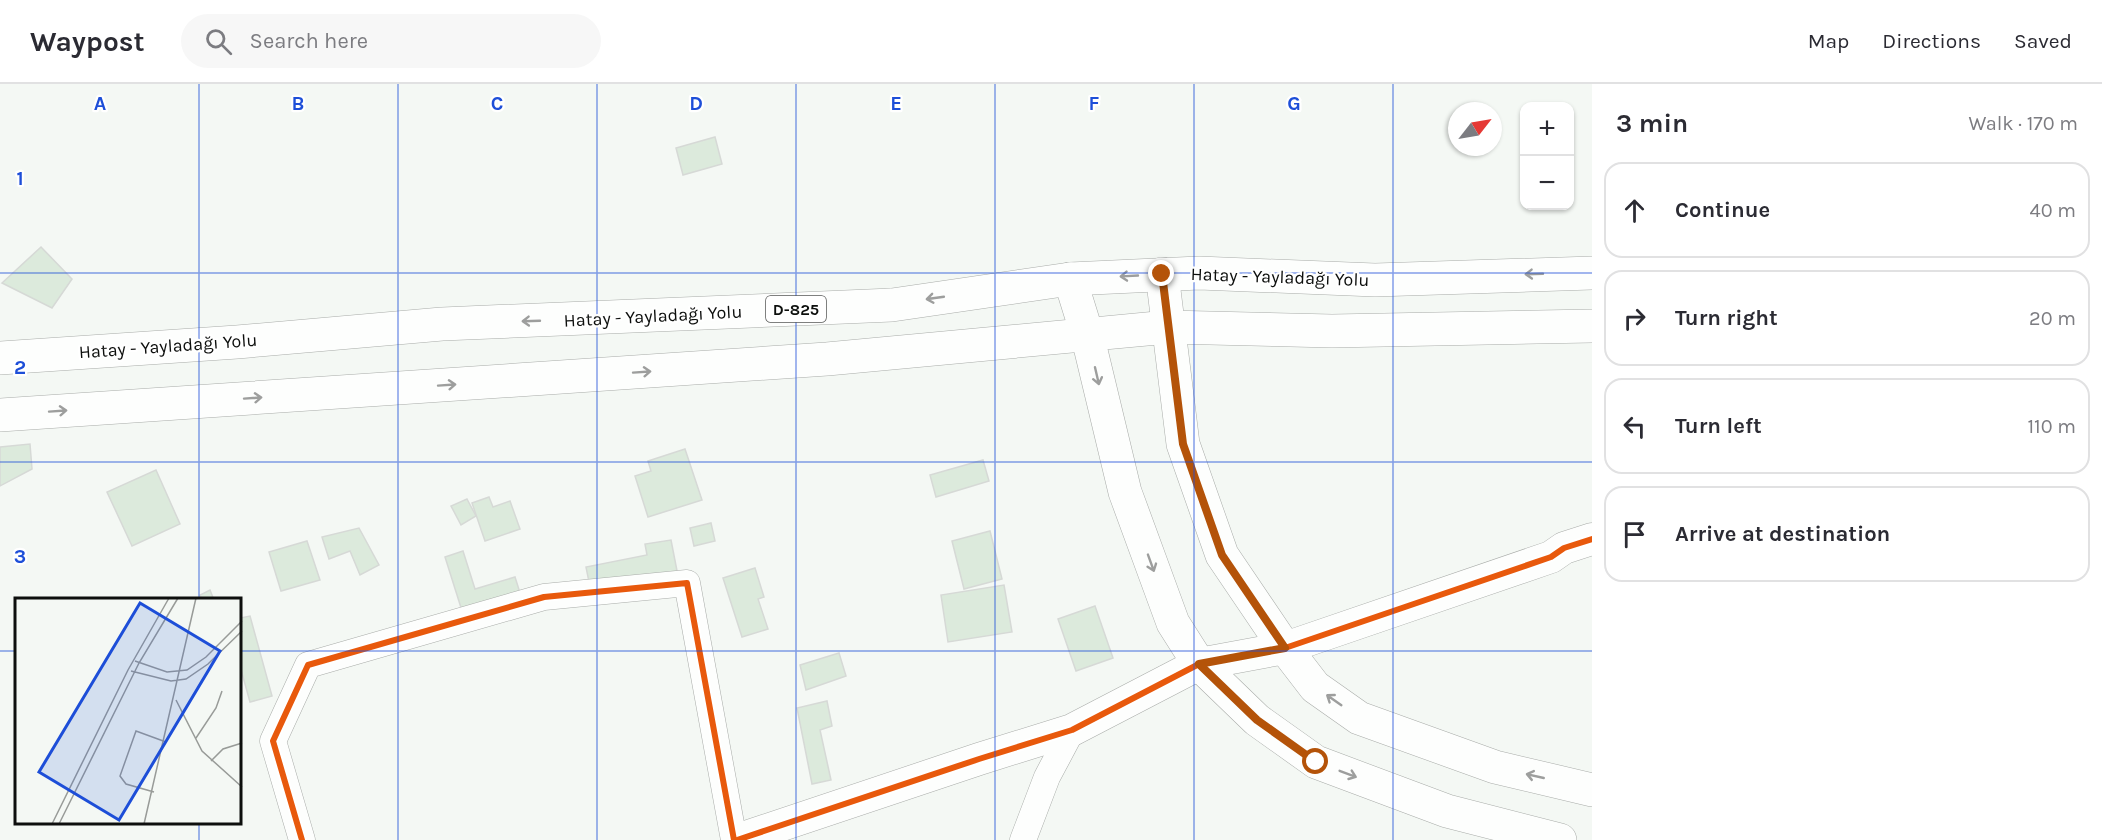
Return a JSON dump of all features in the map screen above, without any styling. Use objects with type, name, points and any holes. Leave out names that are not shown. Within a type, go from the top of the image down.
[{"type":"main road","name":"Hatay - Yayladağı Yolu","points":[[0,358],[226,343],[442,324],[892,304],[1070,279],[1162,274],[1199,273],[1374,280],[1592,273]]},
{"type":"main road","points":[[1162,274],[1183,444],[1222,555],[1285,648],[1315,687],[1359,718],[1494,767],[1592,790]]},
{"type":"main road","points":[[1070,279],[1087,334],[1125,492],[1173,622],[1199,664],[1257,720],[1316,762],[1447,811],[1560,840]]},
{"type":"main road","points":[[0,415],[827,359],[1168,327],[1332,331],[1592,326]]},
{"type":"street","points":[[302,840],[273,741],[308,665],[544,597],[687,584],[735,840],[1072,730],[1199,664],[1285,648],[1551,557],[1564,548],[1592,539]]},
{"type":"street","points":[[1023,840],[1047,777],[1072,730]]},
{"type":"building","points":[[715,137],[722,164],[683,175],[676,148]]},
{"type":"building","points":[[41,247],[72,279],[52,308],[2,283]]},
{"type":"building","points":[[30,444],[32,469],[0,486],[0,447]]},
{"type":"building","points":[[685,449],[702,500],[648,517],[635,476],[651,471],[648,461]]},
{"type":"building","points":[[983,460],[989,481],[936,497],[930,475]]},
{"type":"building","points":[[156,470],[180,524],[132,546],[107,492]]},
{"type":"building","points":[[489,497],[493,507],[510,501],[520,529],[485,541],[472,503]]},
{"type":"building","points":[[467,499],[476,516],[461,525],[451,506]]},
{"type":"building","points":[[711,523],[715,541],[694,546],[690,528]]},
{"type":"building","points":[[359,528],[379,565],[360,575],[350,551],[329,559],[322,537]]},
{"type":"building","points":[[990,531],[1002,579],[964,589],[952,541]]},
{"type":"building","points":[[671,540],[678,576],[591,592],[586,567],[647,555],[645,544]]},
{"type":"building","points":[[307,541],[320,580],[281,591],[269,552]]},
{"type":"building","points":[[463,551],[475,589],[515,577],[521,596],[463,614],[445,557]]},
{"type":"building","points":[[755,568],[764,597],[758,599],[768,629],[742,637],[723,578]]},
{"type":"building","points":[[1004,585],[1012,632],[948,642],[941,595]]},
{"type":"building","points":[[210,590],[213,598],[201,598],[200,595]]},
{"type":"building","points":[[1095,606],[1113,658],[1076,671],[1058,619]]},
{"type":"building","points":[[250,616],[272,696],[250,702],[242,673],[242,618]]},
{"type":"building","points":[[839,653],[846,676],[806,690],[800,665]]},
{"type":"building","points":[[827,701],[832,726],[820,730],[831,780],[812,784],[797,708]]},
{"type":"cycle path","points":[[737,840],[1072,730],[1199,664],[1285,648],[1551,557],[1564,548],[1592,539]]},
{"type":"cycle path","points":[[302,840],[273,741],[308,665],[544,597],[687,583],[734,840]]},
{"type":"route","points":[[1162,274],[1183,444],[1222,555],[1285,648],[1199,664],[1257,720],[1316,762]]}]
